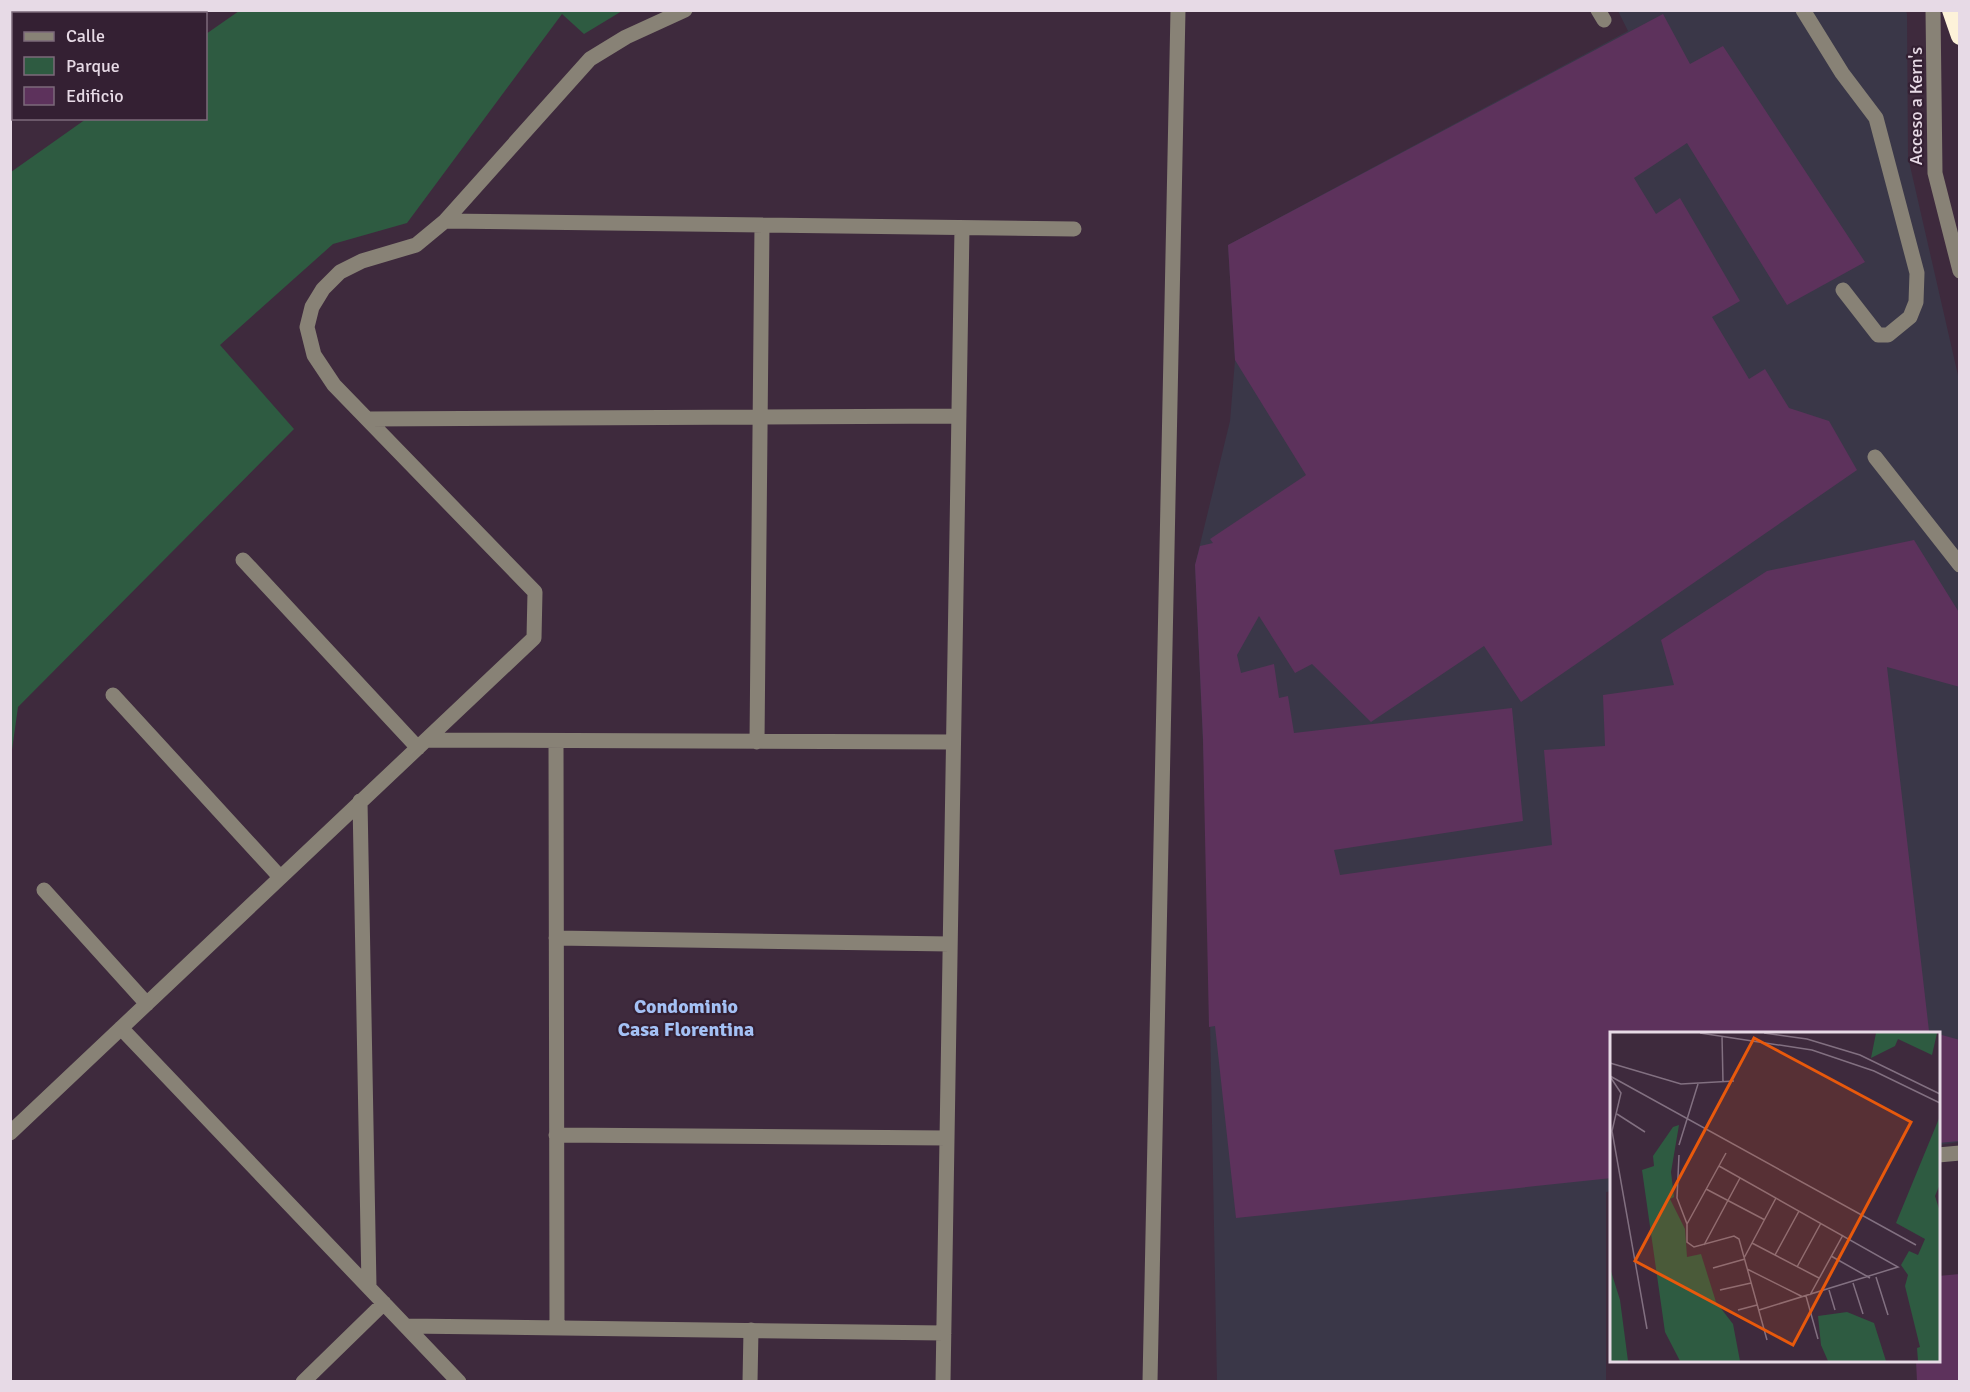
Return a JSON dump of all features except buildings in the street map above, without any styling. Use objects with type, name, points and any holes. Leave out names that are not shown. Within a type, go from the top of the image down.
[{"type":"highway","points":[[1950,10],[1959,36]]},
{"type":"street","points":[[10,1133],[534,638],[535,592],[334,385],[314,355],[307,327],[312,307],[324,289],[340,272],[362,261],[416,245],[446,221],[590,58],[627,37],[685,10]]},
{"type":"street","points":[[1150,1382],[1178,10]]},
{"type":"street","points":[[1803,10],[1842,73],[1876,118],[1917,273],[1916,302],[1910,316],[1888,335],[1878,335],[1843,290]]},
{"type":"street","name":"Acceso a Kern's","points":[[1933,10],[1935,173],[1959,271]]},
{"type":"street","points":[[446,221],[1074,229]]},
{"type":"street","points":[[757,742],[762,225]]},
{"type":"street","points":[[943,1382],[962,228]]},
{"type":"street","points":[[368,419],[959,416]]},
{"type":"street","points":[[1875,456],[1959,565]]},
{"type":"street","points":[[243,560],[422,744],[556,741],[953,742]]},
{"type":"street","points":[[113,695],[280,877]]},
{"type":"street","points":[[556,741],[557,1328]]},
{"type":"street","points":[[360,801],[369,1287]]},
{"type":"street","points":[[44,890],[147,1004]]},
{"type":"street","points":[[556,938],[950,944]]},
{"type":"street","points":[[121,1028],[459,1382]]},
{"type":"street","points":[[556,1135],[947,1138]]},
{"type":"street","points":[[1940,1155],[1959,1153]]},
{"type":"street","points":[[303,1382],[384,1303]]},
{"type":"street","points":[[406,1326],[944,1333]]},
{"type":"street","points":[[750,1382],[751,1330]]},
{"type":"shaded area","points":[[1618,11],[1906,11],[1907,14],[1908,157],[1960,384],[1959,1142],[1940,1145],[1940,1032],[1610,1032],[1610,1191],[1606,1192],[1606,1381],[1217,1382],[1206,812],[1195,565],[1230,421],[1235,360],[1228,245],[1628,31]]},
{"type":"green space","points":[[239,11],[622,11],[584,34],[562,14],[407,223],[333,244],[220,345],[294,429],[18,707],[11,757],[11,172],[85,120],[207,120],[207,33]]},
{"type":"district","name":"Condominio Casa Florentina","points":[[686,1018]]}]
